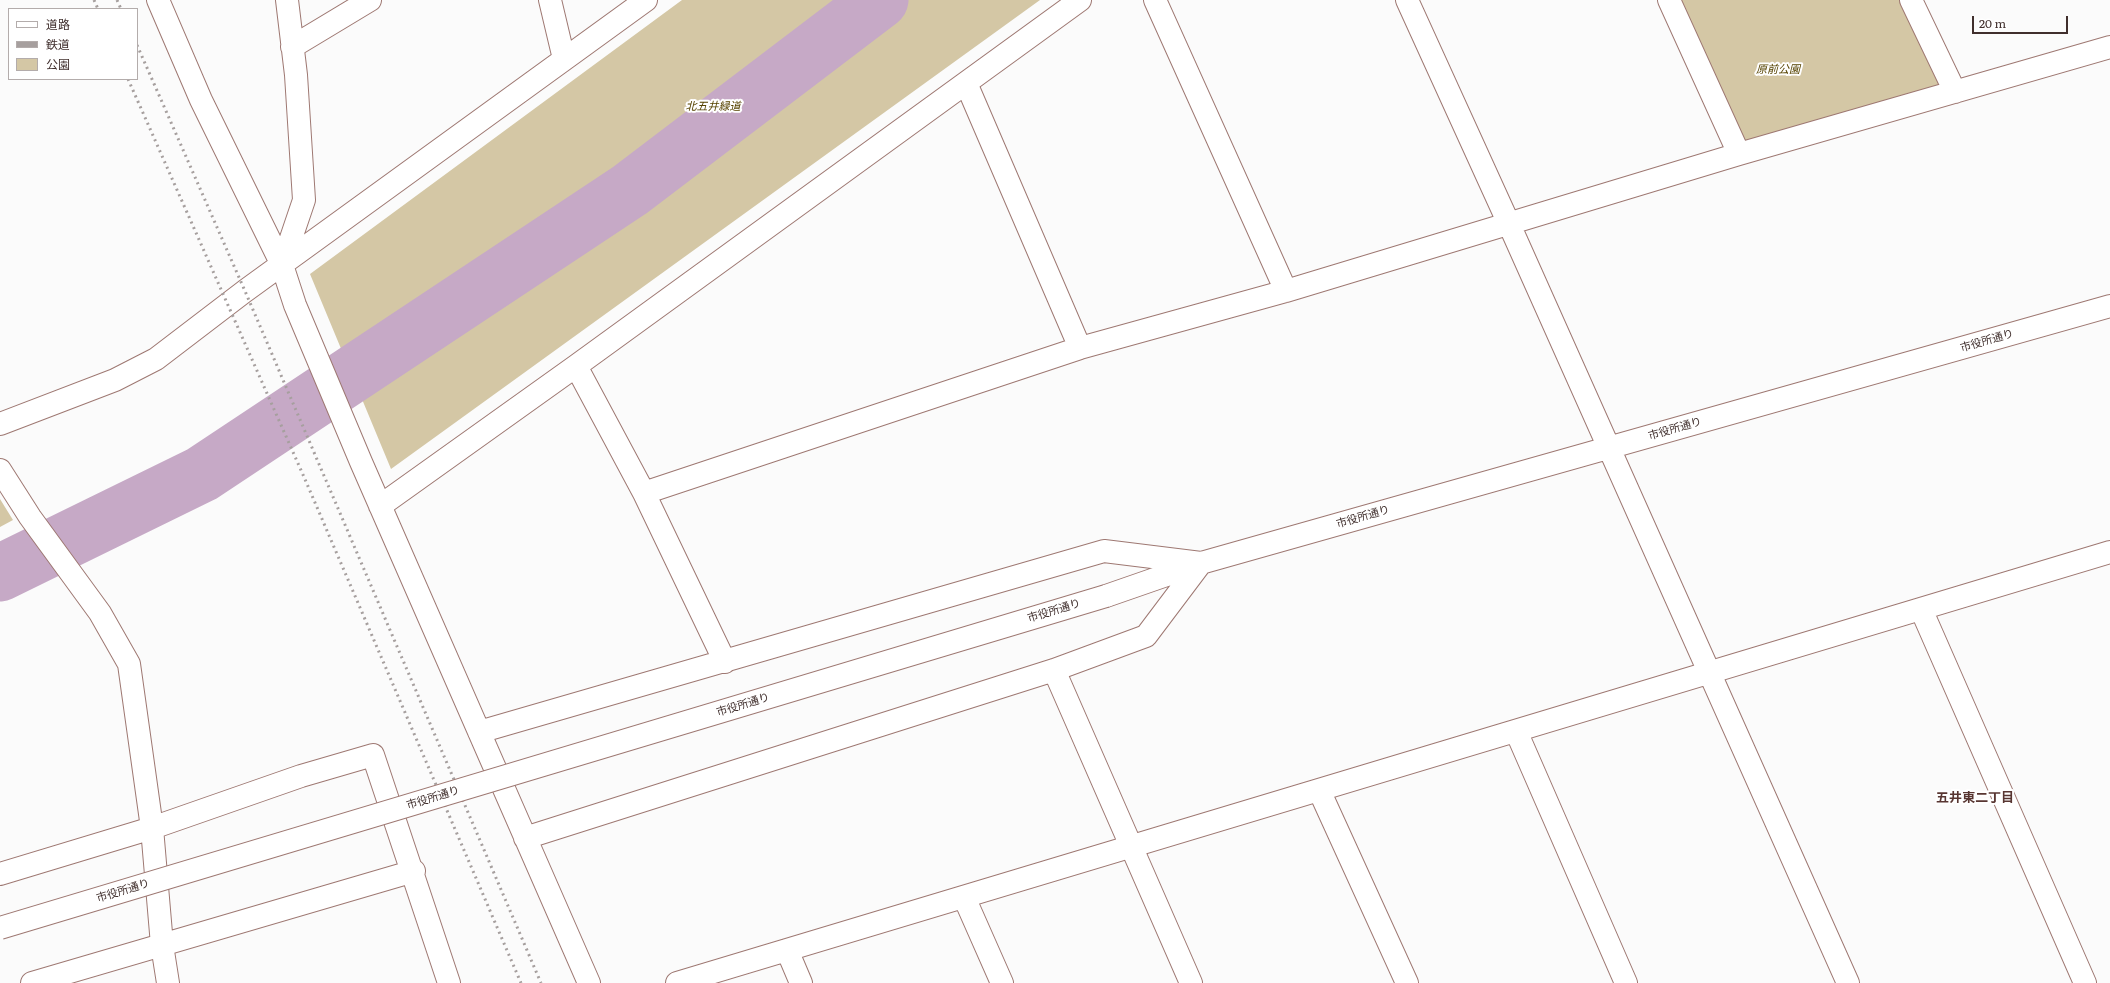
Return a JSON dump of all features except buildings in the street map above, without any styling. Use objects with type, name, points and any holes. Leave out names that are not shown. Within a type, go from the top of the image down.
[{"type":"street","points":[[158,0],[201,100],[282,266],[295,305],[361,462],[589,983]]},
{"type":"street","points":[[282,266],[304,200],[292,47],[286,0]]},
{"type":"street","points":[[292,47],[370,0]]},
{"type":"street","points":[[550,0],[564,60]]},
{"type":"street","points":[[0,424],[115,380],[156,359],[245,290],[282,266],[646,0]]},
{"type":"street","points":[[380,506],[576,366],[1080,0]]},
{"type":"street","points":[[1155,0],[1286,291]]},
{"type":"street","points":[[1407,0],[1509,224],[1848,983]]},
{"type":"street","points":[[1669,0],[1739,154]]},
{"type":"street","points":[[1911,0],[1955,92]]},
{"type":"street","points":[[644,492],[1080,348],[1286,291],[1739,154],[2110,47]]},
{"type":"street","points":[[966,83],[1080,348]]},
{"type":"street","name":"市役所通り","points":[[0,928],[1106,596],[1201,563],[2110,306]]},
{"type":"street","points":[[576,366],[644,492],[724,662]]},
{"type":"street","points":[[0,470],[30,516],[100,614],[129,664],[152,828],[162,945],[168,983]]},
{"type":"street","points":[[479,732],[1104,551],[1201,563],[1146,636],[1054,670],[525,838]]},
{"type":"street","points":[[677,983],[2110,552]]},
{"type":"street","points":[[1921,609],[2085,983]]},
{"type":"street","points":[[1054,670],[1191,983]]},
{"type":"street","points":[[1516,731],[1626,983]]},
{"type":"street","points":[[0,874],[152,828],[301,776],[373,755],[414,871],[450,983]]},
{"type":"street","points":[[1319,790],[1407,983]]},
{"type":"street","points":[[32,983],[414,871]]},
{"type":"street","points":[[964,897],[1002,983]]},
{"type":"street","points":[[787,950],[801,983]]},
{"type":"green space","name":"北五井緑道","points":[[682,0],[1040,0],[391,469],[310,274]]},
{"type":"green space","name":"原前公園","points":[[1669,0],[1912,0],[1955,92],[1739,154]]},
{"type":"green space","points":[[0,499],[13,520],[0,527]]},
{"type":"waterway","points":[[0,573],[202,474],[630,190],[880,0]]},
{"type":"railway","points":[[94,0],[98,8]]},
{"type":"railway","points":[[117,0],[121,8]]},
{"type":"railway","points":[[138,47],[245,291],[541,983]]},
{"type":"railway","points":[[128,80],[304,477],[521,983]]},
{"type":"district","name":"五井東二丁目","points":[[1975,798]]}]
